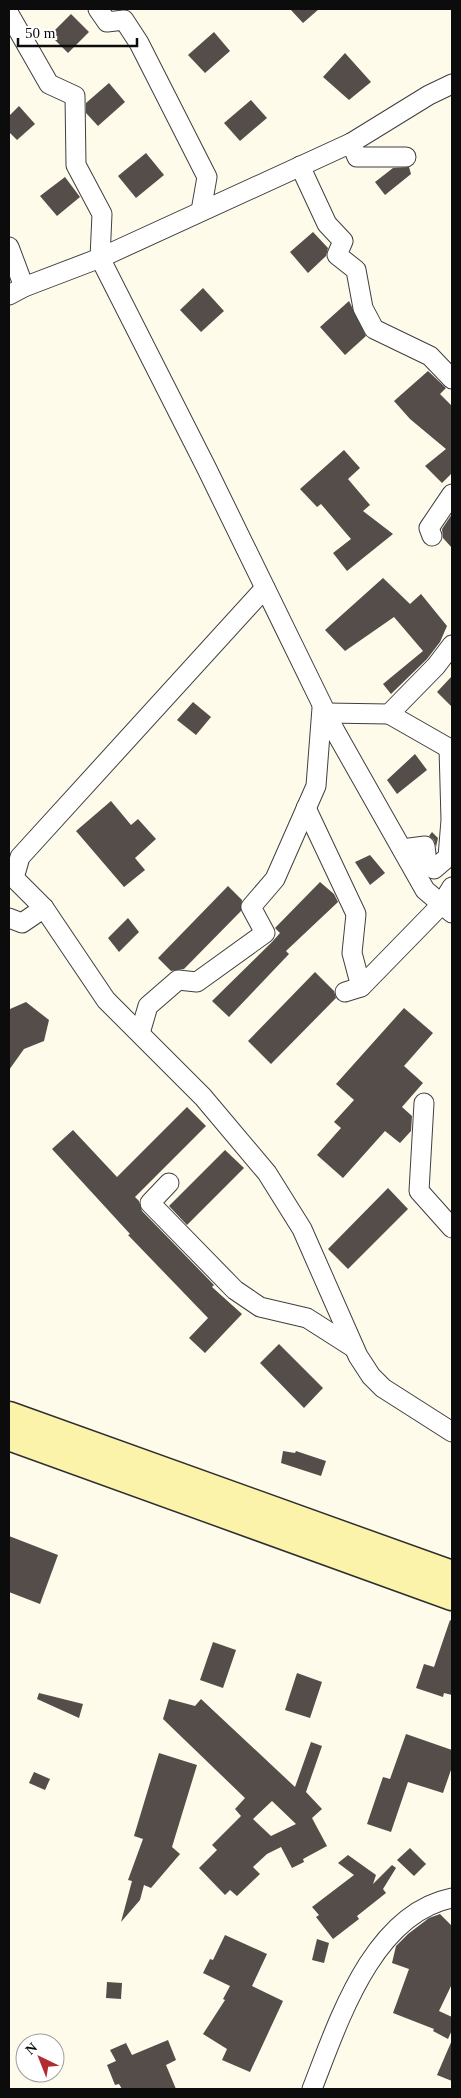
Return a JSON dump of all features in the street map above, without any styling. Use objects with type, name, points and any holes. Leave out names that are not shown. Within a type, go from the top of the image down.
[{"type":"main road","points":[[9,1415],[452,1574]]},
{"type":"main road","points":[[9,1437],[452,1597]]},
{"type":"street","points":[[98,9],[107,22],[124,20],[139,43],[169,101],[207,177],[201,211]]},
{"type":"street","points":[[11,12],[48,84],[75,96],[76,165],[102,214],[100,258],[324,710],[426,890],[449,909]]},
{"type":"street","points":[[9,247],[16,291],[100,258],[351,142],[452,84]]},
{"type":"street","points":[[351,142],[357,157],[406,157]]},
{"type":"street","points":[[300,166],[327,224],[343,241],[337,255],[356,270],[363,308],[374,329],[430,356],[452,379]]},
{"type":"street","points":[[432,536],[429,528],[452,494]]},
{"type":"street","points":[[265,588],[20,857],[14,878],[44,908],[106,1000],[203,1097],[267,1172],[302,1229],[354,1348],[371,1376],[383,1388],[452,1432]]},
{"type":"street","points":[[389,714],[436,666],[452,644]]},
{"type":"street","points":[[324,710],[389,714],[451,749],[448,857],[434,869],[427,863],[425,846],[402,849]]},
{"type":"street","points":[[140,1033],[148,1006],[178,980],[197,982],[265,933],[251,907],[275,879],[316,786],[324,710]]},
{"type":"street","points":[[306,808],[356,914],[352,953],[353,990],[449,909],[452,887]]},
{"type":"street","points":[[9,918],[22,922],[44,908]]},
{"type":"street","points":[[424,1103],[420,1191],[452,1228]]},
{"type":"street","points":[[169,1183],[150,1203],[235,1290],[260,1307],[307,1318],[354,1348]]},
{"type":"street","points":[[312,2089],[347,2001],[371,1959],[400,1924],[423,1910],[452,1898]]},
{"type":"building","points":[[290,9],[319,9],[303,23]]},
{"type":"building","points":[[71,14],[89,32],[68,53],[50,35]]},
{"type":"building","points":[[214,32],[230,51],[205,73],[188,55]]},
{"type":"building","points":[[345,53],[371,82],[349,100],[323,77]]},
{"type":"building","points":[[109,83],[125,102],[98,126],[86,113],[86,103]]},
{"type":"building","points":[[251,100],[267,118],[240,141],[224,123]]},
{"type":"building","points":[[19,106],[35,124],[17,140],[9,132],[9,116]]},
{"type":"building","points":[[146,153],[164,175],[136,198],[118,176]]},
{"type":"building","points":[[409,167],[411,174],[385,195],[375,182],[393,168]]},
{"type":"building","points":[[65,177],[80,197],[57,216],[40,196]]},
{"type":"building","points":[[313,232],[328,248],[326,256],[308,273],[290,252]]},
{"type":"building","points":[[203,288],[224,311],[201,332],[180,310]]},
{"type":"building","points":[[349,301],[366,336],[345,355],[320,327]]},
{"type":"building","points":[[428,371],[446,388],[440,394],[452,406],[452,473],[442,483],[425,466],[446,449],[410,419],[394,401]]},
{"type":"building","points":[[344,450],[360,468],[348,479],[370,505],[363,511],[393,534],[347,571],[333,553],[351,539],[321,504],[317,507],[300,489]]},
{"type":"building","points":[[452,514],[452,548],[443,538],[442,529]]},
{"type":"building","points":[[383,578],[410,604],[421,594],[447,626],[440,642],[427,659],[391,694],[383,684],[423,651],[394,617],[345,651],[325,630]]},
{"type":"building","points":[[452,676],[452,707],[437,692]]},
{"type":"building","points":[[193,702],[211,717],[196,735],[177,720]]},
{"type":"building","points":[[415,754],[427,770],[397,794],[387,780]]},
{"type":"building","points":[[111,801],[131,825],[138,819],[156,839],[135,858],[145,870],[124,887],[76,831]]},
{"type":"building","points":[[432,832],[438,838],[436,847],[434,840],[429,836]]},
{"type":"building","points":[[370,855],[385,873],[370,885],[355,862]]},
{"type":"building","points":[[320,882],[334,894],[338,902],[286,951],[289,954],[229,1017],[212,1001],[272,942],[280,933],[275,928]]},
{"type":"building","points":[[228,886],[242,900],[241,911],[184,969],[171,971],[158,958]]},
{"type":"building","points":[[128,918],[139,932],[119,952],[108,938]]},
{"type":"building","points":[[315,972],[334,991],[336,998],[271,1064],[248,1041]]},
{"type":"building","points":[[26,1002],[49,1020],[44,1041],[24,1049],[9,1070],[10,1009]]},
{"type":"building","points":[[404,1008],[433,1033],[404,1066],[423,1083],[402,1107],[412,1116],[411,1131],[400,1143],[385,1131],[343,1178],[317,1155],[341,1128],[334,1122],[354,1100],[336,1084]]},
{"type":"building","points":[[187,1107],[206,1126],[135,1197],[139,1201],[142,1211],[214,1285],[212,1287],[242,1314],[205,1353],[189,1338],[208,1318],[128,1235],[130,1234],[52,1149],[73,1130],[117,1177]]},
{"type":"building","points":[[225,1150],[244,1168],[187,1225],[169,1206]]},
{"type":"building","points":[[388,1188],[408,1209],[348,1269],[328,1249]]},
{"type":"building","points":[[279,1344],[323,1388],[304,1408],[260,1363]]},
{"type":"building","points":[[283,1451],[295,1453],[296,1451],[326,1461],[321,1476],[281,1463]]},
{"type":"building","points":[[9,1536],[58,1555],[40,1604],[9,1592]]},
{"type":"building","points":[[450,1620],[452,1621],[452,1695],[444,1693],[443,1697],[416,1688],[424,1664],[434,1667]]},
{"type":"building","points":[[213,1642],[236,1650],[223,1688],[200,1680]]},
{"type":"building","points":[[297,1673],[322,1682],[310,1718],[285,1710]]},
{"type":"building","points":[[39,1693],[83,1704],[79,1718],[37,1699]]},
{"type":"building","points":[[169,1699],[195,1706],[201,1699],[295,1787],[311,1742],[322,1746],[306,1792],[322,1809],[312,1818],[327,1846],[303,1859],[304,1862],[292,1868],[281,1847],[267,1854],[253,1867],[260,1874],[237,1896],[230,1890],[225,1895],[199,1868],[217,1850],[212,1845],[241,1816],[235,1809],[245,1798],[163,1719]],"holes":[[[272,1801],[296,1824],[271,1836],[253,1819]]]},
{"type":"building","points":[[406,1734],[452,1750],[452,1767],[443,1793],[408,1782],[391,1832],[367,1824],[383,1777],[390,1779]]},
{"type":"building","points":[[159,1753],[197,1765],[172,1847],[180,1854],[151,1888],[144,1885],[140,1900],[121,1922],[132,1881],[128,1880],[143,1839],[134,1836]]},
{"type":"building","points":[[34,1772],[50,1779],[45,1790],[29,1783]]},
{"type":"building","points":[[410,1848],[426,1864],[414,1876],[397,1860]]},
{"type":"building","points":[[348,1855],[376,1875],[373,1884],[392,1865],[396,1868],[383,1889],[386,1893],[357,1916],[359,1919],[333,1939],[316,1917],[319,1915],[312,1907],[354,1875],[338,1863]]},
{"type":"building","points":[[440,1914],[452,1926],[452,1984],[439,2011],[452,2017],[452,2030],[448,2039],[433,2031],[434,2029],[393,2013],[409,1969],[392,1963],[396,1946],[429,1918]]},
{"type":"building","points":[[225,1935],[267,1954],[252,1986],[283,2001],[250,2072],[222,2060],[227,2049],[203,2034],[225,2000],[223,1999],[230,1986],[203,1973],[210,1959],[213,1960]]},
{"type":"building","points":[[317,1939],[329,1943],[324,1963],[312,1960]]},
{"type":"building","points":[[107,1982],[122,1983],[121,1999],[106,1998]]},
{"type":"building","points":[[168,2040],[176,2060],[166,2065],[176,2089],[122,2089],[119,2084],[115,2085],[107,2065],[116,2061],[110,2050],[126,2043],[132,2055]]},
{"type":"building","points":[[452,2040],[452,2081],[437,2075]]}]
